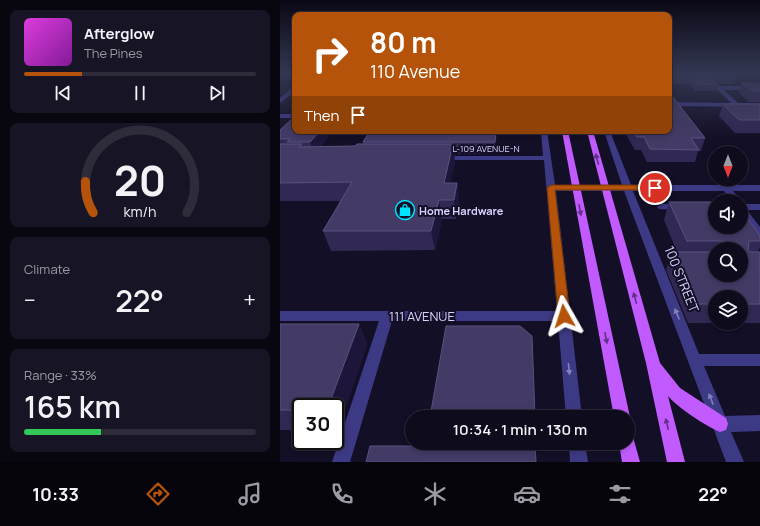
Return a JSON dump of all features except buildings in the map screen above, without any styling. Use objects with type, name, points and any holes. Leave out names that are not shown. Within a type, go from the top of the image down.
[{"type":"main road","points":[[566,134],[621,410]]},
{"type":"main road","points":[[591,134],[604,188],[653,363],[676,462]]},
{"type":"main road","points":[[653,363],[675,393],[699,411],[720,424]]},
{"type":"main road","points":[[628,450],[631,462]]},
{"type":"street","points":[[280,101],[289,94]]},
{"type":"street","points":[[725,94],[737,104]]},
{"type":"street","points":[[672,104],[760,105]]},
{"type":"street","points":[[280,116],[292,116]]},
{"type":"street","points":[[544,134],[573,410]]},
{"type":"street","name":"100 STREET","points":[[608,134],[626,188],[696,360],[735,462]]},
{"type":"street","name":"L-109 AVENUE-N","points":[[432,158],[547,158]]},
{"type":"street","points":[[551,188],[760,188]]},
{"type":"street","points":[[726,188],[731,194]]},
{"type":"street","points":[[662,207],[692,207]]},
{"type":"street","points":[[748,207],[760,207]]},
{"type":"street","points":[[748,217],[760,234]]},
{"type":"street","points":[[658,265],[672,265]]},
{"type":"street","name":"111 AVENUE","points":[[280,316],[564,316]]},
{"type":"street","points":[[341,462],[387,316]]},
{"type":"street","points":[[696,360],[760,360]]},
{"type":"street","points":[[720,424],[760,423]]},
{"type":"street","points":[[578,450],[579,462]]},
{"type":"place","name":"Home Hardware","points":[[405,210]]},
{"type":"route","points":[[564,316],[551,188],[655,188]]}]
